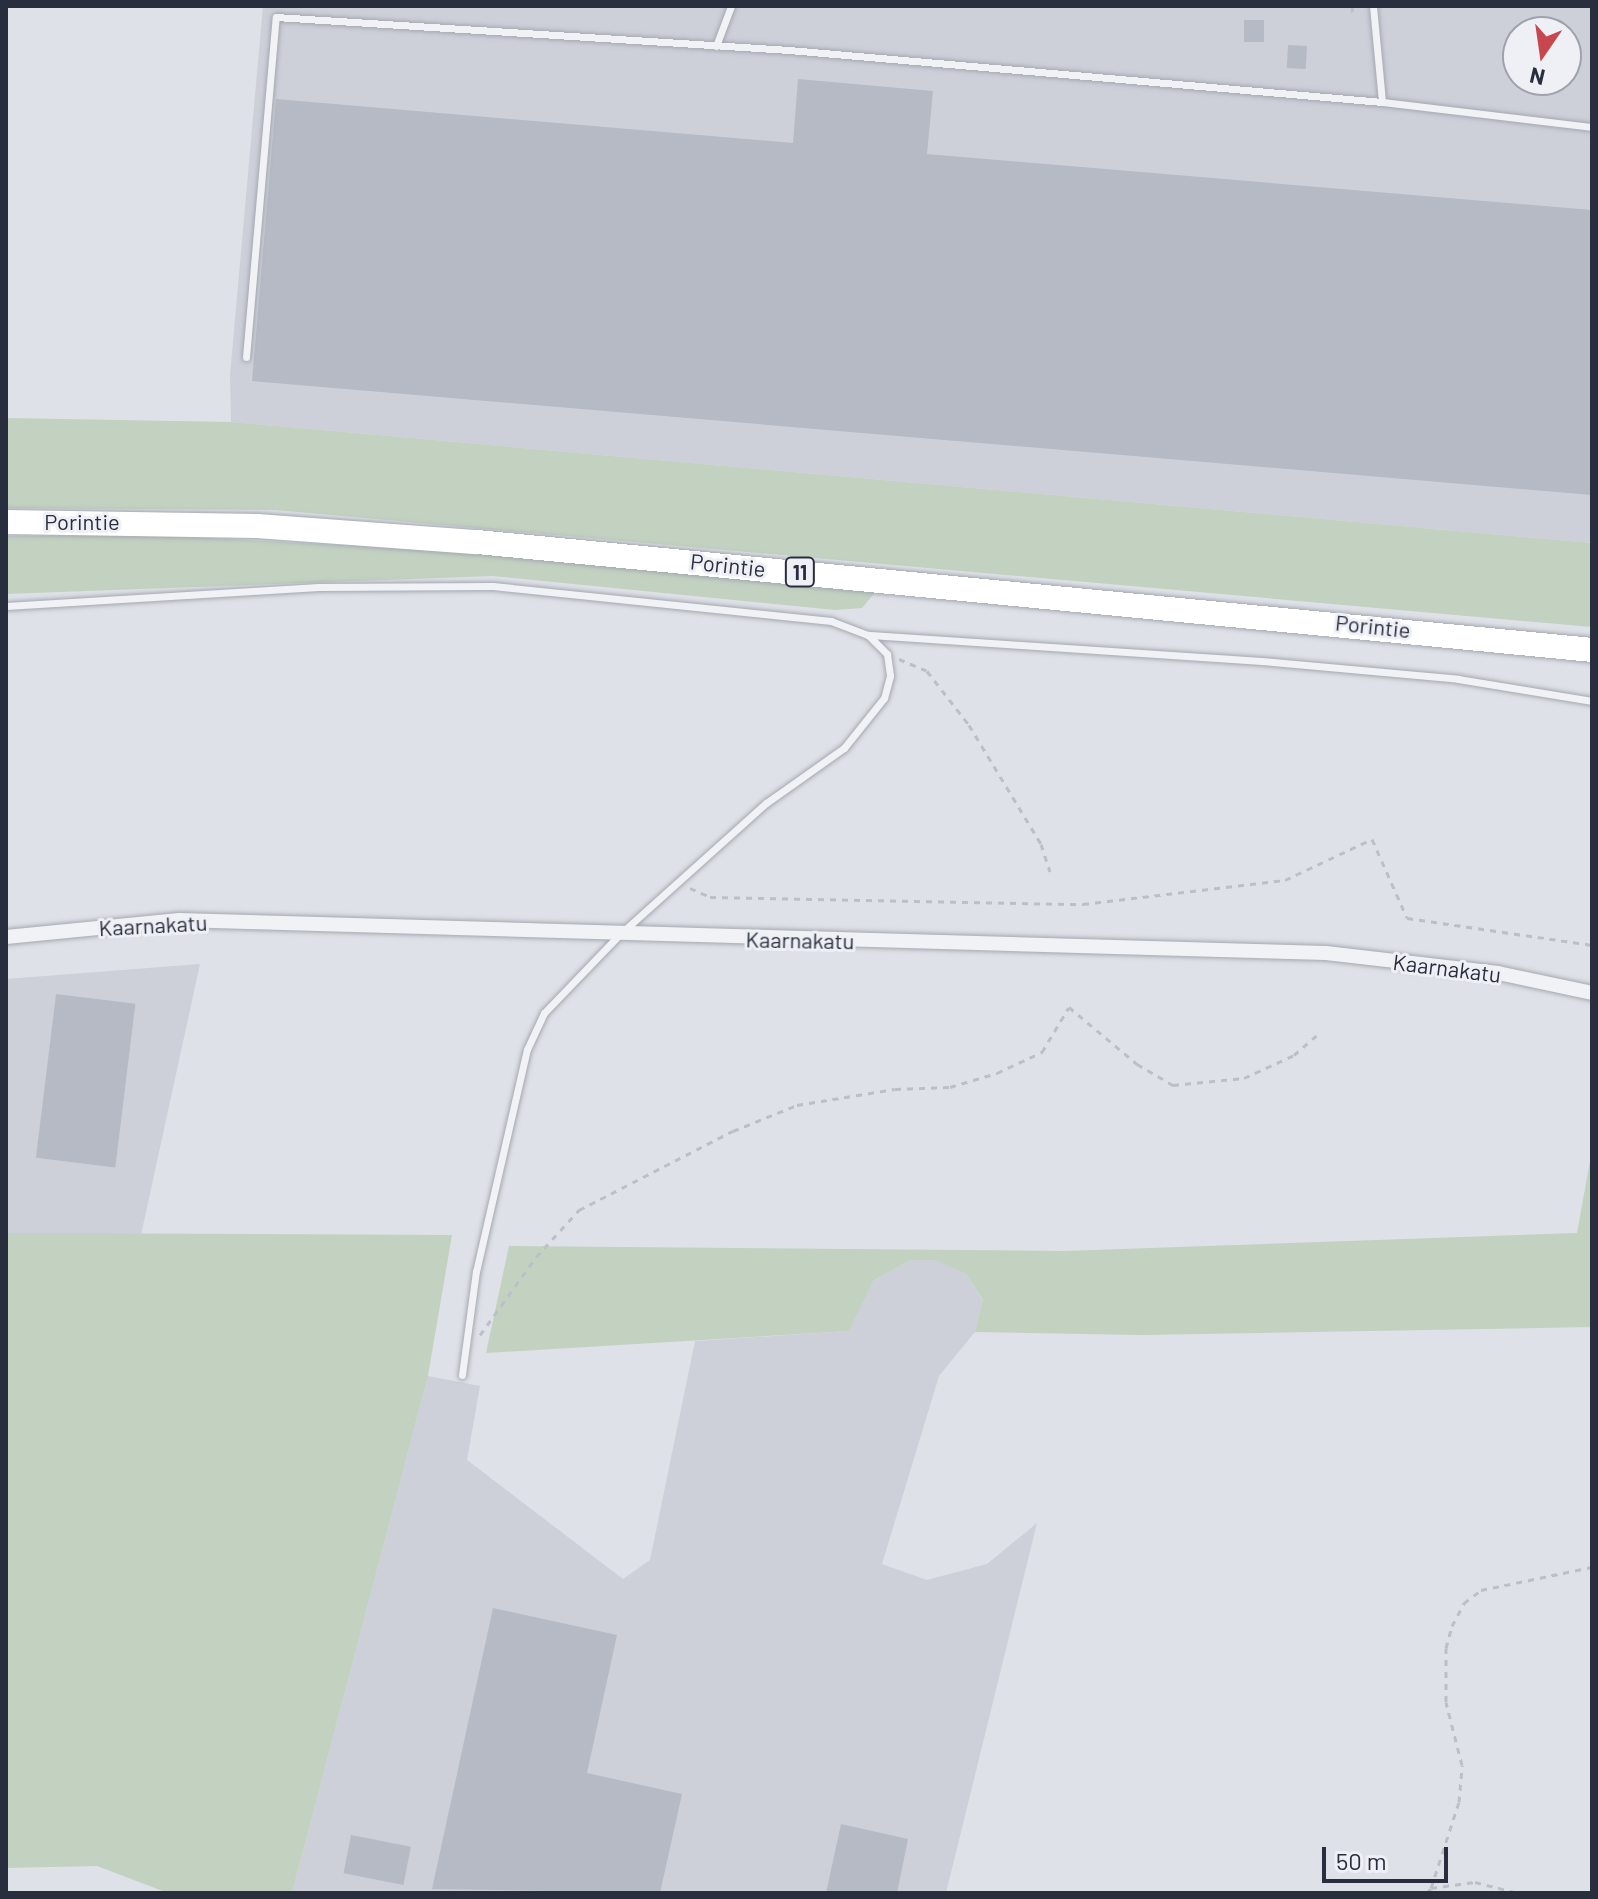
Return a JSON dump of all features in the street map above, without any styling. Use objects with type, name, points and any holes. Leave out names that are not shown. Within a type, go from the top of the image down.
[{"type":"highway","name":"Porintie","points":[[6,522],[257,526],[477,542],[1592,650]]},
{"type":"street","name":"Kaarnakatu","points":[[6,937],[179,920],[1326,953],[1498,973],[1592,993]]},
{"type":"lane","points":[[716,46],[731,6]]},
{"type":"lane","points":[[1373,6],[1382,102]]},
{"type":"lane","points":[[246,357],[276,17],[716,46],[1382,102],[1592,127]]},
{"type":"lane","points":[[6,606],[445,584],[757,610],[831,621],[868,635],[1262,661],[1458,679],[1592,701]]},
{"type":"lane","points":[[462,1375],[476,1271],[527,1049],[544,1013],[619,935],[766,803],[844,748],[866,724],[884,698],[890,676],[887,654],[868,635]]},
{"type":"path","points":[[1352,6],[1353,17]]},
{"type":"path","points":[[887,654],[927,671],[969,725],[1041,844],[1050,872]]},
{"type":"path","points":[[677,883],[710,897],[1083,904],[1285,880],[1372,839],[1407,918],[1592,945]]},
{"type":"path","points":[[467,1353],[536,1257],[579,1210],[733,1131],[797,1105],[895,1089],[950,1087],[997,1073],[1042,1052],[1069,1007],[1137,1064],[1173,1085],[1244,1078],[1294,1055],[1317,1035]]},
{"type":"path","points":[[1427,1893],[1459,1802],[1462,1765],[1446,1702],[1446,1648],[1452,1626],[1464,1603],[1481,1590],[1592,1567]]},
{"type":"path","points":[[1431,1888],[1475,1882],[1518,1893]]},
{"type":"shaded area","points":[[263,6],[1592,6],[1592,543],[231,422],[230,375]]},
{"type":"shaded area","points":[[200,964],[141,1235],[6,1233],[6,979]]},
{"type":"shaded area","points":[[911,1260],[936,1260],[966,1274],[983,1301],[975,1332],[939,1376],[882,1564],[927,1580],[987,1564],[1037,1523],[946,1893],[292,1893],[428,1376],[480,1386],[467,1460],[623,1579],[650,1560],[695,1341],[849,1331],[874,1280]]},
{"type":"green space","points":[[6,418],[231,422],[1592,543],[1592,627],[275,510],[6,508]]},
{"type":"green space","points":[[152,535],[432,550],[878,589],[862,608],[835,610],[493,576],[6,594],[6,536]]},
{"type":"green space","points":[[1592,1150],[1592,1327],[1141,1335],[975,1332],[983,1300],[966,1274],[935,1260],[911,1260],[874,1280],[849,1331],[486,1353],[509,1246],[1065,1251],[1577,1233]]},
{"type":"green space","points":[[6,1233],[452,1235],[428,1376],[292,1893],[168,1893],[97,1866],[6,1868]]},
{"type":"building","points":[[1244,20],[1264,20],[1264,42],[1244,42]]},
{"type":"building","points":[[1288,45],[1307,46],[1306,69],[1287,68]]},
{"type":"building","points":[[798,79],[933,91],[927,154],[1592,210],[1592,495],[252,381],[276,99],[793,143]]},
{"type":"building","points":[[56,994],[135,1004],[115,1168],[36,1158]]},
{"type":"building","points":[[493,1608],[617,1635],[587,1773],[682,1794],[660,1893],[432,1889]]},
{"type":"building","points":[[841,1824],[908,1839],[897,1893],[826,1893]]},
{"type":"building","points":[[351,1835],[411,1847],[403,1885],[344,1873]]}]
